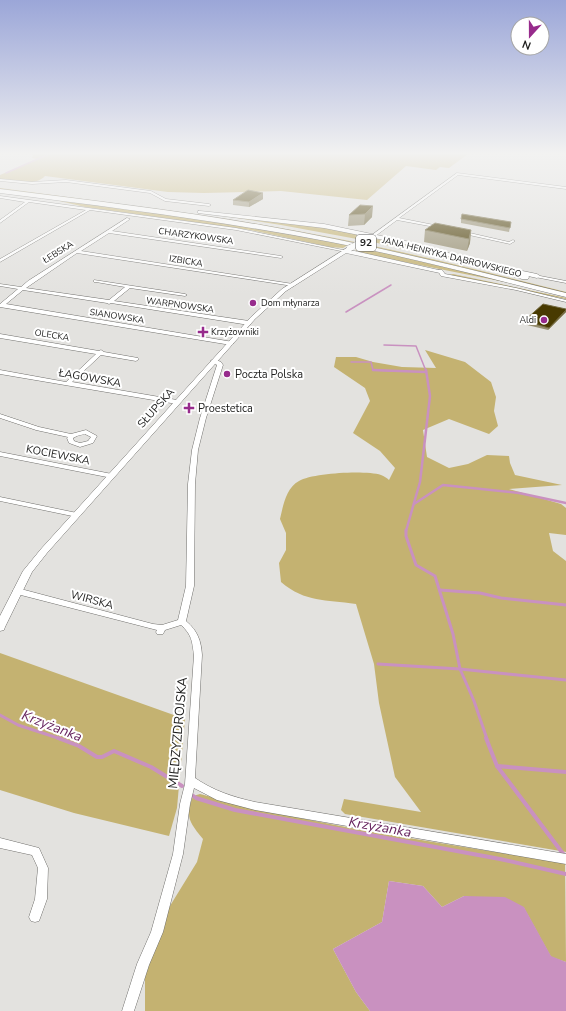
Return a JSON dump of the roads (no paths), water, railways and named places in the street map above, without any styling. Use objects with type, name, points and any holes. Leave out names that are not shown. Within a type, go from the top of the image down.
[{"type":"main road","points":[[48,201],[77,207]]},
{"type":"main road","name":"JANA HENRYKA DĄBROWSKIEGO","points":[[73,201],[206,218],[302,234],[396,254],[566,295]]},
{"type":"main road","name":"JANA HENRYKA DĄBROWSKIEGO","points":[[88,201],[163,209],[261,223],[344,238],[566,290]]},
{"type":"main road","points":[[163,209],[200,212]]},
{"type":"main road","points":[[475,262],[566,290]]},
{"type":"main road","points":[[440,271],[550,291]]},
{"type":"street","points":[[0,222],[28,201]]},
{"type":"street","points":[[29,201],[244,230],[348,250],[440,271],[442,275],[516,289],[566,301]]},
{"type":"street","points":[[175,201],[209,205],[200,212]]},
{"type":"street","points":[[367,238],[420,201]]},
{"type":"street","points":[[0,261],[90,209]]},
{"type":"street","points":[[200,212],[296,222],[367,238],[434,250],[475,262],[566,282]]},
{"type":"street","name":"ŁEBSKA","points":[[0,306],[30,282],[128,219]]},
{"type":"street","points":[[396,219],[444,228]]},
{"type":"street","points":[[458,231],[510,243],[513,241]]},
{"type":"street","name":"CHARZYKOWSKA","points":[[109,232],[281,257]]},
{"type":"street","name":"SŁUPSKA","points":[[0,626],[4,609],[17,591],[28,571],[249,323],[268,304],[293,284],[367,238]]},
{"type":"street","name":"IZBICKA","points":[[77,252],[293,284]]},
{"type":"street","name":"WARPNOWSKA","points":[[96,281],[185,295]]},
{"type":"street","name":"WARPNOWSKA","points":[[0,285],[109,303],[249,323]]},
{"type":"street","points":[[109,303],[129,286]]},
{"type":"street","name":"SIANOWSKA","points":[[0,306],[231,343]]},
{"type":"street","points":[[0,313],[7,307]]},
{"type":"street","name":"OLECKA","points":[[0,336],[136,358]]},
{"type":"street","points":[[67,384],[101,352]]},
{"type":"street","points":[[182,622],[183,609],[190,588],[191,474],[200,429],[220,366],[219,363],[214,361]]},
{"type":"street","name":"ŁAGOWSKA","points":[[0,372],[177,402]]},
{"type":"street","points":[[0,416],[38,429],[72,436]]},
{"type":"street","name":"KOCIEWSKA","points":[[0,454],[112,476]]},
{"type":"street","points":[[0,499],[77,515]]},
{"type":"street","name":"WIRSKA","points":[[17,591],[154,628],[163,629],[182,622]]},
{"type":"street","name":"MIĘDZYZDROJSKA","points":[[128,1011],[143,964],[157,932],[178,854],[190,780],[198,655],[193,630],[182,622]]},
{"type":"street","points":[[190,780],[202,789],[214,795],[255,806],[566,859]]},
{"type":"street","points":[[0,843],[35,851],[38,857],[43,868],[41,899],[35,917]]},
{"type":"waterway","points":[[346,312],[391,285]]},
{"type":"waterway","points":[[384,345],[416,346],[426,371]]},
{"type":"waterway","points":[[351,362],[371,362],[373,370]]},
{"type":"waterway","points":[[373,370],[426,372]]},
{"type":"waterway","points":[[373,370],[392,371]]},
{"type":"waterway","points":[[406,531],[420,482],[430,396],[426,370]]},
{"type":"waterway","points":[[414,504],[443,485],[519,493],[566,503]]},
{"type":"waterway","points":[[406,531],[406,536],[416,565],[435,576],[453,634],[460,669]]},
{"type":"waterway","points":[[440,590],[480,593],[501,598],[566,605]]},
{"type":"waterway","points":[[378,664],[460,669]]},
{"type":"waterway","points":[[460,669],[566,680]]},
{"type":"waterway","points":[[460,669],[474,701],[487,739]]},
{"type":"waterway","name":"Krzyżanka","points":[[0,715],[18,725],[58,738]]},
{"type":"waterway","name":"Krzyżanka","points":[[58,738],[79,746],[97,757],[102,757],[114,751],[151,767],[182,786]]},
{"type":"waterway","points":[[486,738],[497,766]]},
{"type":"waterway","points":[[497,766],[566,772]]},
{"type":"waterway","points":[[497,766],[564,855]]},
{"type":"waterway","name":"Krzyżanka","points":[[192,795],[196,798],[235,810],[500,859],[566,874]]},
{"type":"place","name":"Dom młynarza","points":[[253,303]]},
{"type":"place","name":"Aldi","points":[[544,320]]},
{"type":"place","name":"Krzyżowniki","points":[[203,332]]},
{"type":"place","name":"Poczta Polska","points":[[227,374]]},
{"type":"place","name":"Proestetica","points":[[189,408]]}]
